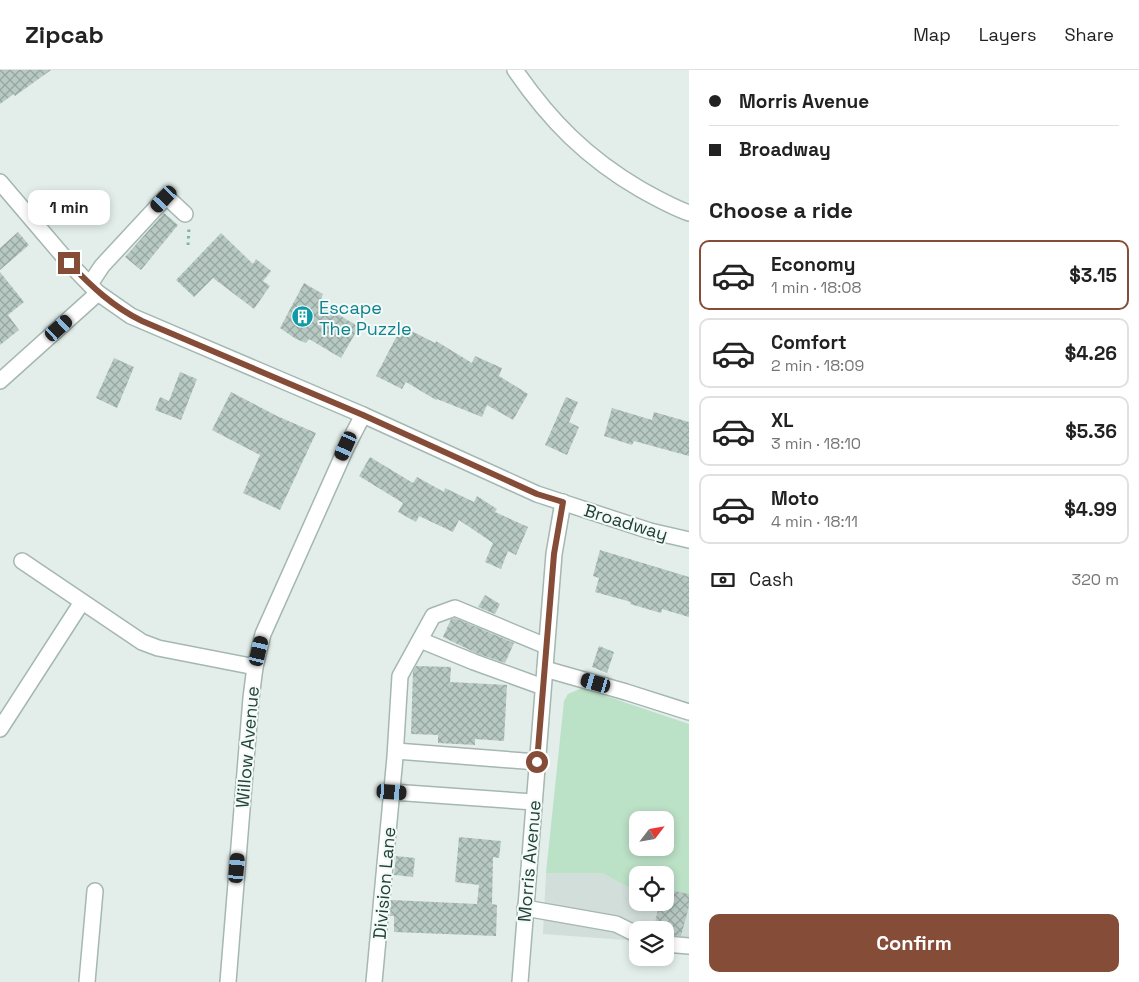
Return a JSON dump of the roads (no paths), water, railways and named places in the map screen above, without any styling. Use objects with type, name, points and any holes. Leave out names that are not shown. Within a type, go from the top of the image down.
[{"type":"street","points":[[515,70],[553,120],[595,159],[658,199],[689,212]]},
{"type":"street","name":"Broadway","points":[[0,182],[69,263],[94,288],[131,316],[363,415],[537,494],[650,531],[689,540]]},
{"type":"street","points":[[0,381],[94,288],[102,266],[165,198],[168,198],[185,214]]},
{"type":"street","name":"Willow Avenue","points":[[228,982],[255,667],[267,622],[346,446],[363,415]]},
{"type":"street","name":"Morris Avenue","points":[[520,982],[554,554],[563,502]]},
{"type":"street","points":[[22,561],[142,642],[158,648],[255,667]]},
{"type":"street","points":[[0,729],[82,602]]},
{"type":"street","name":"Division Lane","points":[[374,982],[396,751],[400,676],[433,616],[455,608],[546,646]]},
{"type":"street","points":[[420,640],[543,687]]},
{"type":"street","points":[[545,669],[689,712]]},
{"type":"street","points":[[396,751],[537,762]]},
{"type":"street","points":[[392,792],[534,802]]},
{"type":"street","points":[[86,982],[95,891]]},
{"type":"street","points":[[525,908],[616,924],[629,930]]},
{"type":"street","points":[[674,945],[689,946]]},
{"type":"place","name":"Escape The Puzzle","points":[[303,317]]}]
